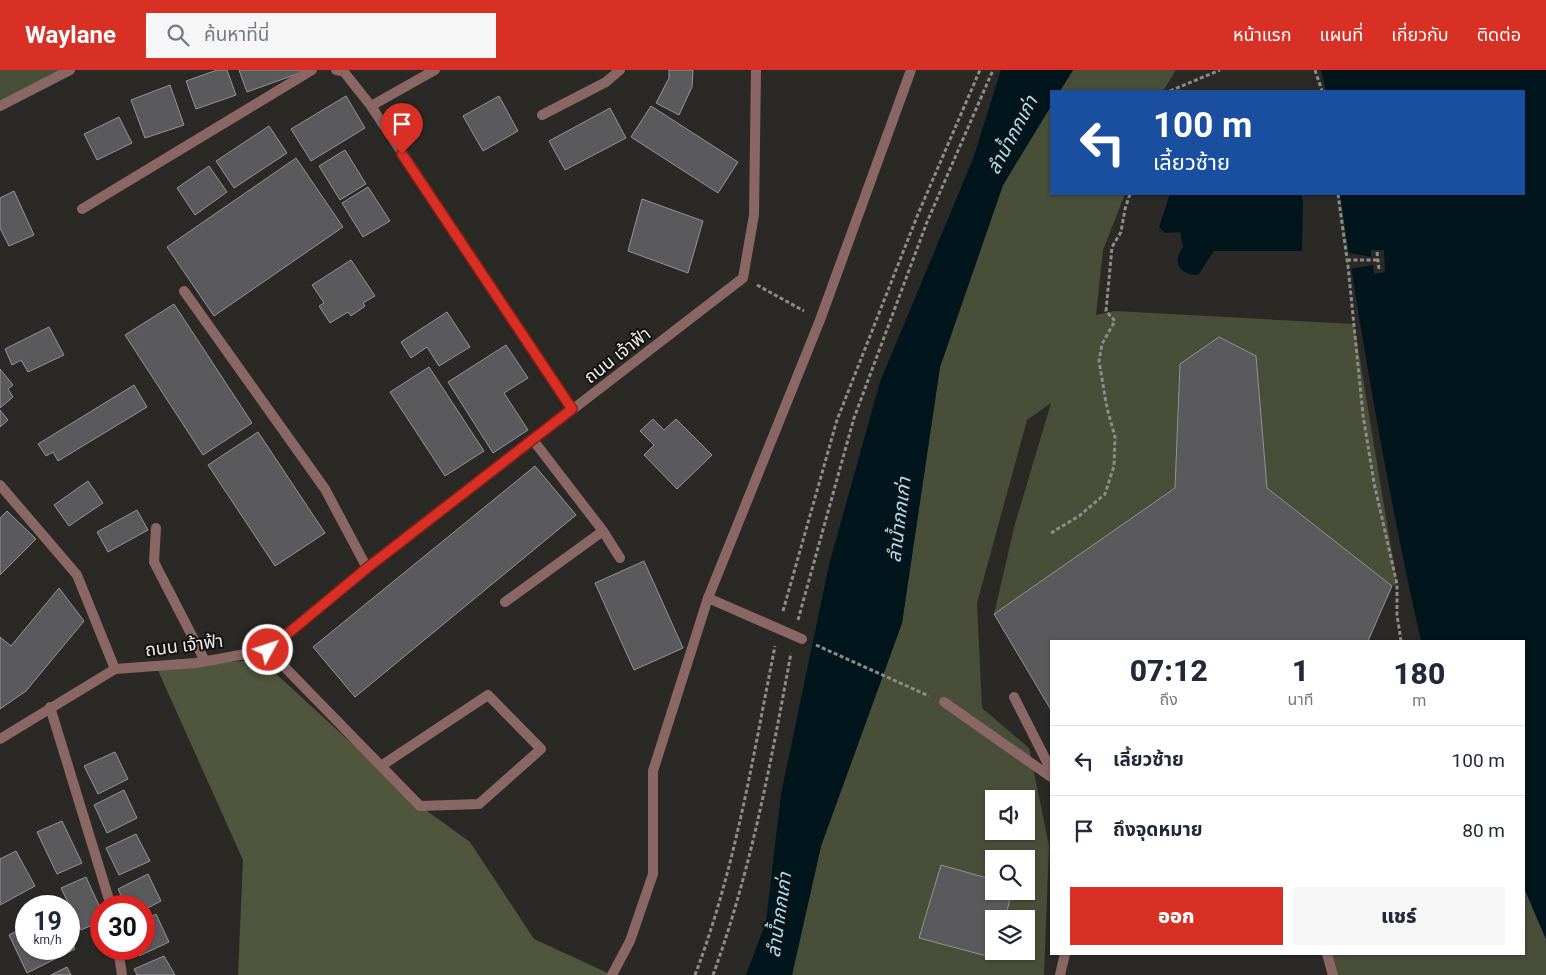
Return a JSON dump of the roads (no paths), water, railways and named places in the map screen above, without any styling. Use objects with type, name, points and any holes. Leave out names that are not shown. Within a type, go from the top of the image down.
[{"type":"street","points":[[0,106],[70,70]]},
{"type":"street","points":[[82,209],[312,70]]},
{"type":"street","points":[[336,70],[344,72],[371,106],[572,409]]},
{"type":"street","points":[[371,106],[435,70]]},
{"type":"street","points":[[542,115],[606,82],[620,70]]},
{"type":"street","name":"ถนน เจ้าฟ้า","points":[[0,739],[115,669],[205,661],[268,650],[367,568],[743,278],[754,215],[756,70]]},
{"type":"street","points":[[612,975],[630,941],[653,874],[653,771],[708,598],[820,320],[911,70]]},
{"type":"street","points":[[184,291],[325,489],[367,568]]},
{"type":"street","points":[[533,440],[603,531],[620,558]]},
{"type":"street","points":[[0,486],[77,575],[115,669]]},
{"type":"street","points":[[156,528],[154,562],[205,661]]},
{"type":"street","points":[[506,602],[603,531]]},
{"type":"street","points":[[708,598],[798,637]]},
{"type":"street","points":[[268,650],[381,766],[420,806],[479,804],[541,749],[488,696],[381,766]]},
{"type":"street","points":[[1014,697],[1050,768]]},
{"type":"street","points":[[944,702],[1050,776]]},
{"type":"street","points":[[50,707],[109,895]]},
{"type":"street","points":[[1060,975],[1065,955]]},
{"type":"street","points":[[1327,955],[1333,975]]},
{"type":"street","points":[[120,960],[122,975]]},
{"type":"water","name":"ลำน้ำกกเก่า","points":[[1001,70],[1073,70],[1061,90],[1050,90],[1050,108],[1003,185],[940,367],[902,623],[821,846],[792,975],[746,975],[766,922],[781,794],[829,565],[880,382],[973,159]]},
{"type":"water","points":[[1321,70],[1546,70],[1546,939],[1525,890],[1525,640],[1421,640],[1376,418],[1340,195],[1525,195],[1525,90],[1326,90]]},
{"type":"water","points":[[1170,195],[1301,195],[1303,201],[1302,251],[1214,251],[1198,275],[1186,273],[1179,267],[1178,258],[1183,247],[1180,232],[1165,233],[1159,227]]}]
